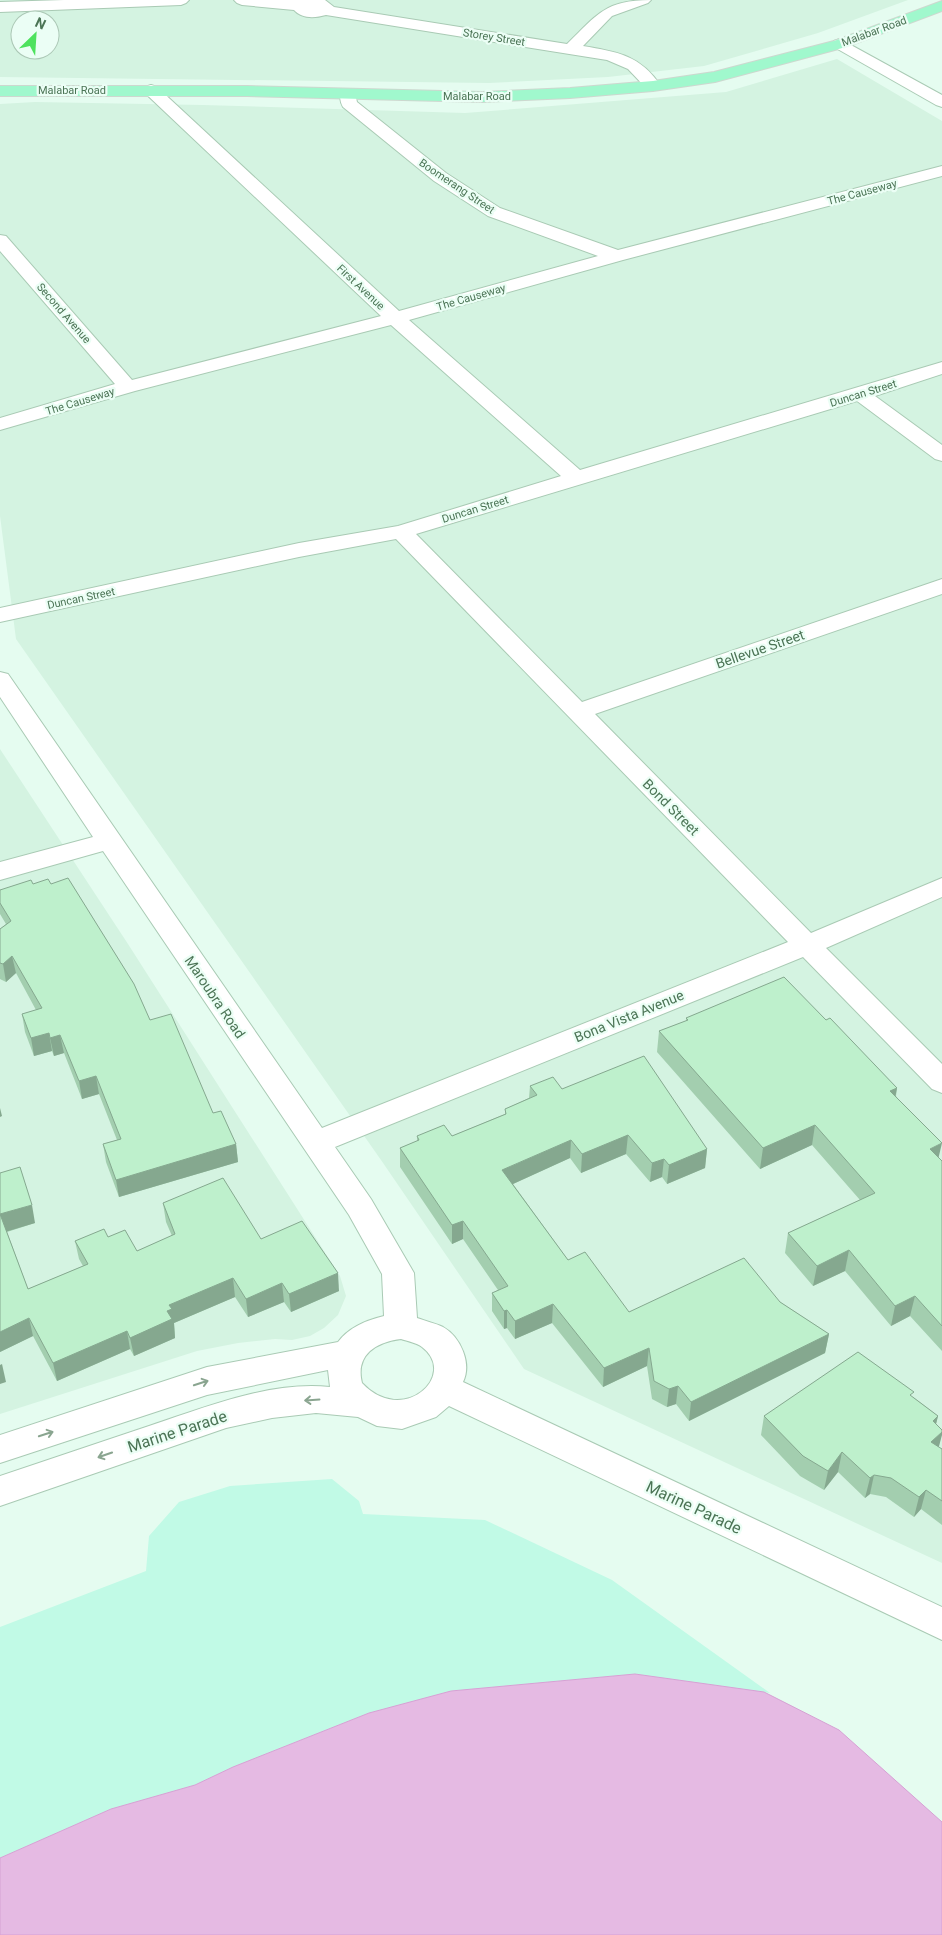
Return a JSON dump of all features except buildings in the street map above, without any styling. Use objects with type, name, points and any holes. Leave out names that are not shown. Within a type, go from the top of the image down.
[{"type":"main road","name":"Malabar Road","points":[[0,91],[151,90],[482,97],[570,93],[653,86],[715,77],[840,44],[942,6]]},
{"type":"street","points":[[0,6],[181,0]]},
{"type":"street","name":"Storey Street","points":[[242,0],[302,6],[301,9],[307,12],[323,4],[624,59],[641,70],[653,86]]},
{"type":"street","points":[[571,49],[607,13],[644,0]]},
{"type":"street","points":[[840,44],[942,102]]},
{"type":"street","name":"First Avenue","points":[[151,90],[395,318],[576,478]]},
{"type":"street","name":"Boomerang Street","points":[[348,93],[350,104],[440,177],[494,212],[617,256]]},
{"type":"street","name":"The Causeway","points":[[0,424],[128,387],[395,318],[617,256],[942,171]]},
{"type":"street","name":"Second Avenue","points":[[0,240],[128,387]]},
{"type":"street","name":"Duncan Street","points":[[0,615],[299,550],[401,532],[942,368]]},
{"type":"street","points":[[860,394],[942,455]]},
{"type":"street","name":"Bond Street","points":[[401,532],[942,1082]]},
{"type":"street","name":"Bellevue Street","points":[[578,712],[942,586]]},
{"type":"street","name":"Maroubra Road","points":[[0,679],[360,1207],[398,1272],[401,1326]]},
{"type":"street","points":[[0,871],[109,841]]},
{"type":"street","name":"Bona Vista Avenue","points":[[316,1142],[807,945],[942,887]]},
{"type":"street","points":[[401,1326],[418,1329],[433,1336],[444,1347],[450,1360],[451,1374],[446,1389],[437,1400],[423,1409],[407,1414],[390,1414],[374,1411],[360,1403],[350,1392],[344,1380],[344,1366],[348,1353],[357,1341],[384,1327],[401,1326]]},
{"type":"street","points":[[0,1450],[207,1381],[348,1353]]},
{"type":"street","name":"Marine Parade","points":[[446,1389],[942,1624]]},
{"type":"street","name":"Marine Parade","points":[[0,1491],[226,1414],[272,1404],[316,1399],[360,1403]]},
{"type":"shaded area","points":[[0,0],[908,0],[818,33],[704,66],[608,77],[489,83],[0,77]]},
{"type":"shaded area","points":[[837,59],[942,121],[942,1563],[524,1369],[381,1160],[16,639],[0,516],[0,104],[35,102],[203,105],[465,113],[726,92]]},
{"type":"shaded area","points":[[0,749],[128,944],[340,1276],[346,1296],[338,1315],[324,1328],[310,1336],[292,1340],[275,1339],[238,1343],[197,1351],[0,1414]]},
{"type":"shaded area","points":[[635,1674],[764,1692],[839,1730],[942,1822],[942,1935],[0,1935],[0,1858],[111,1809],[195,1785],[233,1767],[369,1713],[451,1691]]},
{"type":"sand","points":[[332,1479],[359,1501],[363,1514],[485,1520],[612,1580],[770,1693],[635,1674],[451,1691],[369,1713],[233,1767],[195,1785],[111,1809],[0,1858],[0,1627],[146,1571],[149,1536],[179,1502],[230,1486]]}]
